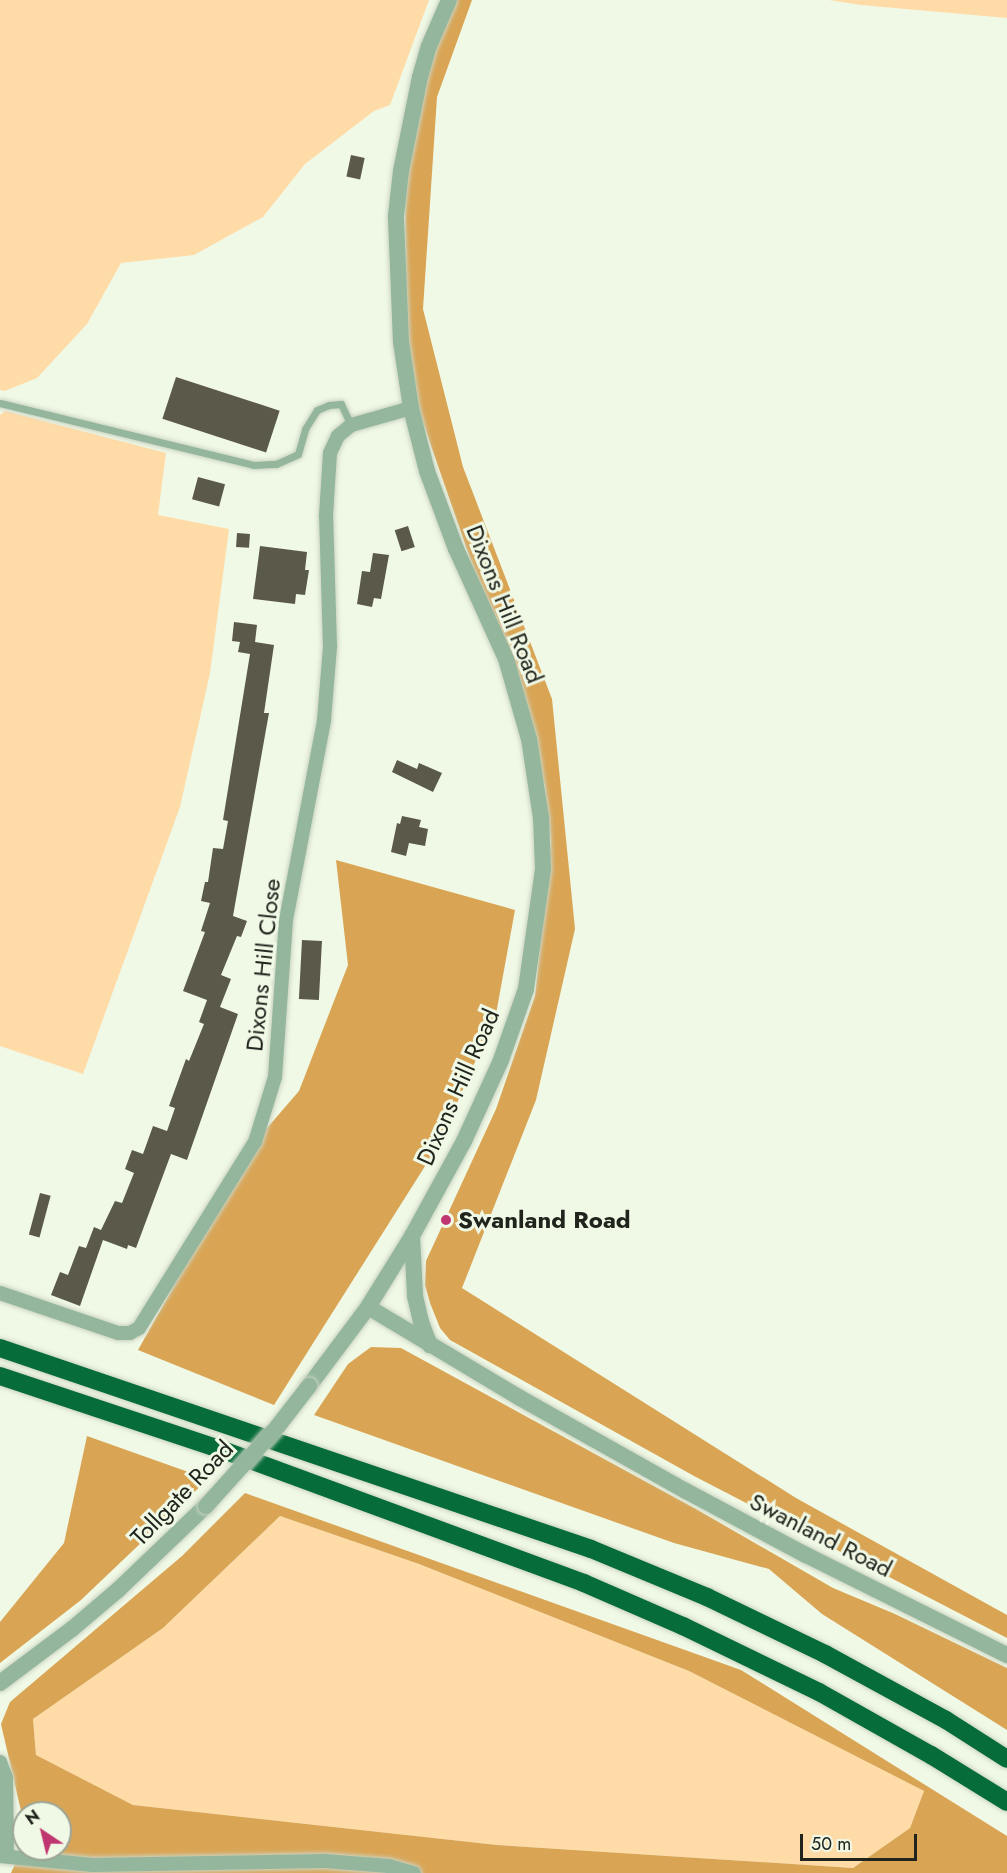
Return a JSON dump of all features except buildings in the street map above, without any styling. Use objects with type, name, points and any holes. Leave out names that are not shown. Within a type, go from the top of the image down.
[{"type":"highway","points":[[0,1348],[591,1549],[707,1597],[825,1654],[946,1720],[1007,1759]]},
{"type":"highway","points":[[0,1376],[220,1449],[584,1583],[683,1626],[819,1692],[931,1755],[1007,1802]]},
{"type":"street","name":"Dixons Hill Road","points":[[368,1306],[412,1236],[464,1141],[501,1060],[526,989],[543,869],[541,818],[529,739],[506,659],[456,549],[427,471],[411,408],[401,342],[396,216],[401,171],[420,77],[429,46],[449,0]]},
{"type":"street","points":[[351,425],[411,408]]},
{"type":"street","name":"Dixons Hill Close","points":[[0,1293],[118,1333],[130,1333],[139,1328],[255,1142],[274,1077],[286,920],[324,720],[330,647],[326,516],[330,453],[338,436],[351,425]]},
{"type":"street","points":[[412,1236],[415,1296],[421,1322],[430,1345]]},
{"type":"street","name":"Swanland Road","points":[[368,1306],[430,1345],[686,1491],[817,1560],[1007,1655]]},
{"type":"street","name":"Tollgate Road","points":[[0,1683],[72,1629],[119,1589],[206,1506],[309,1386],[368,1306]]},
{"type":"street","points":[[0,1762],[6,1778],[4,1856],[93,1865],[325,1861],[389,1866],[414,1873]]},
{"type":"lane","points":[[0,403],[254,465],[276,464],[298,454],[305,429],[317,410],[329,405],[341,404],[351,425]]},
{"type":"shaded area","points":[[0,0],[429,0],[390,105],[374,111],[305,164],[263,217],[194,255],[121,263],[87,324],[37,378],[5,391],[0,390]]},
{"type":"shaded area","points":[[457,0],[472,0],[437,97],[423,309],[463,467],[552,699],[575,929],[536,1100],[462,1288],[796,1498],[1007,1615],[1007,1638],[694,1476],[450,1340],[440,1328],[430,1303],[425,1285],[426,1261],[496,1109],[535,996],[551,842],[545,787],[518,678],[472,564],[420,414],[406,339],[405,175],[419,104],[445,23]]},
{"type":"shaded area","points":[[829,0],[1007,0],[1007,18],[861,5]]},
{"type":"shaded area","points":[[5,411],[166,453],[158,515],[229,529],[210,673],[180,807],[83,1074],[0,1046],[0,415]]},
{"type":"shaded area","points":[[336,860],[515,910],[496,1014],[439,1144],[274,1405],[138,1350],[255,1142],[299,1091],[348,965]]},
{"type":"shaded area","points":[[371,1347],[401,1348],[696,1509],[833,1588],[895,1614],[1007,1668],[1007,1730],[822,1614],[769,1569],[674,1543],[314,1415],[348,1364]]},
{"type":"shaded area","points":[[87,1436],[208,1479],[81,1600],[0,1663],[0,1622],[64,1543]]},
{"type":"shaded area","points":[[245,1493],[741,1670],[1007,1836],[1007,1873],[11,1873],[16,1861],[72,1861],[72,1801],[19,1801],[1,1724],[10,1702],[182,1556]],"holes":[[[280,1516],[419,1564],[689,1671],[924,1791],[910,1828],[853,1868],[497,1845],[133,1805],[36,1755],[33,1719],[163,1628]]]},
{"type":"shaded area","points":[[280,1516],[419,1564],[689,1671],[924,1791],[910,1828],[853,1868],[497,1845],[133,1805],[36,1755],[33,1719],[163,1628]]},
{"type":"place","name":"Swanland Road","points":[[446,1220]]}]
